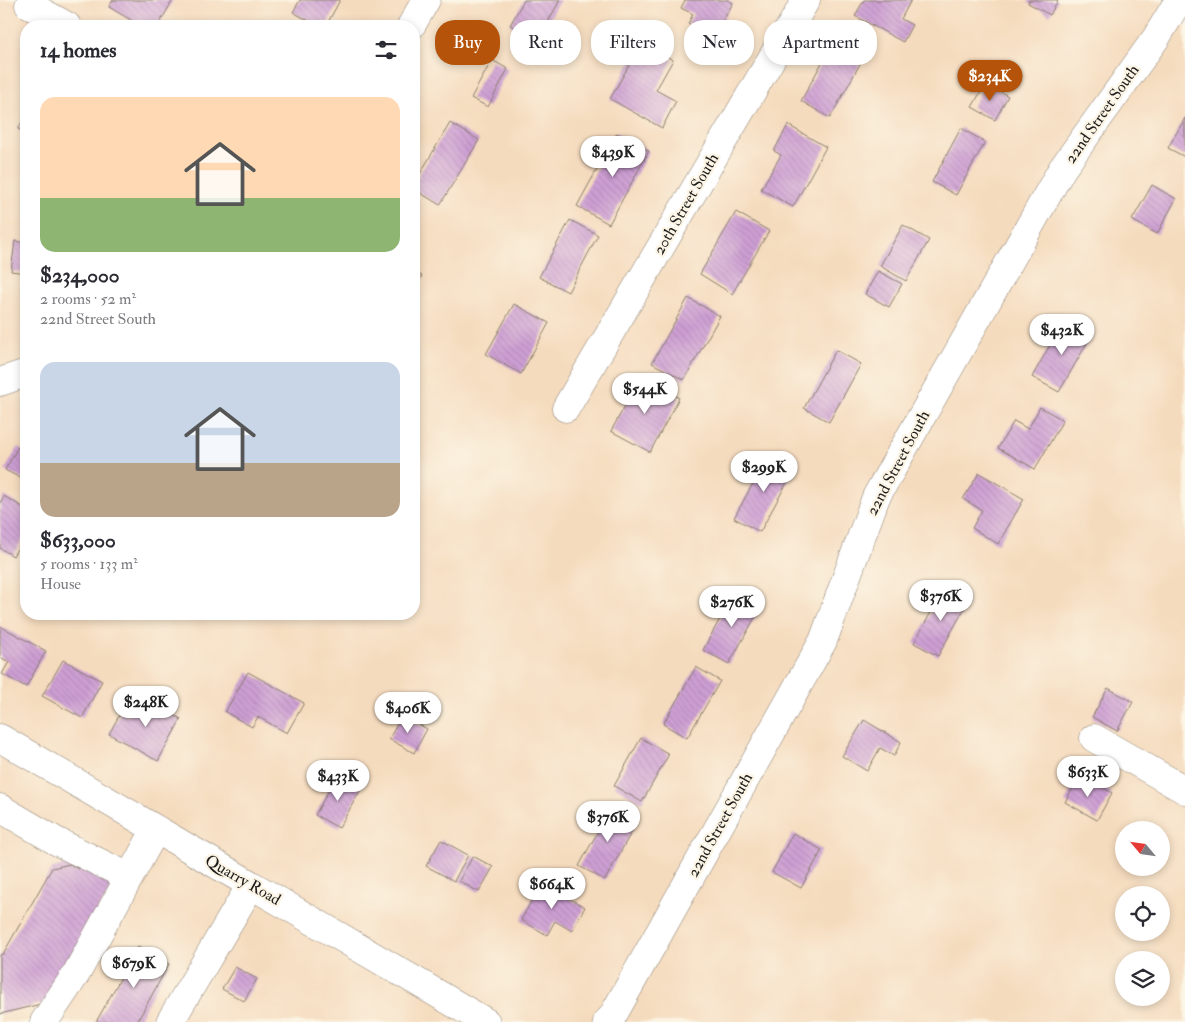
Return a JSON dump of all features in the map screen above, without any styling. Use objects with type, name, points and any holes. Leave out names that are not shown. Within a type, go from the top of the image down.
[{"type":"street","points":[[414,20],[426,0]]},
{"type":"street","name":"20th Street South","points":[[566,408],[806,0]]},
{"type":"street","name":"22nd Street South","points":[[607,1022],[612,1017],[823,641],[876,497],[1062,169],[1156,38],[1178,0]]},
{"type":"street","points":[[30,2],[58,20]]},
{"type":"street","points":[[0,382],[20,375]]},
{"type":"street","name":"Quarry Road","points":[[0,738],[486,1022]]},
{"type":"street","points":[[1094,738],[1185,790]]},
{"type":"street","points":[[0,808],[56,841],[129,877]]},
{"type":"street","points":[[44,1022],[76,974],[156,829]]},
{"type":"street","points":[[170,1022],[251,884]]},
{"type":"building","points":[[113,0],[173,0],[161,20],[131,20],[109,7]]},
{"type":"building","points":[[300,0],[340,0],[329,20],[307,20],[293,12]]},
{"type":"building","points":[[524,0],[560,0],[549,20],[513,20]]},
{"type":"building","points":[[685,0],[728,0],[733,3],[723,20],[690,20],[693,14],[681,8]]},
{"type":"building","points":[[864,0],[911,0],[901,19],[912,25],[903,42],[877,28],[877,20],[862,20],[855,16]]},
{"type":"building","points":[[1029,0],[1058,0],[1050,15],[1028,3]]},
{"type":"building","points":[[500,64],[508,69],[488,107],[471,98],[489,65]]},
{"type":"building","points":[[629,65],[670,65],[656,90],[676,101],[662,128],[610,99]]},
{"type":"building","points":[[821,65],[859,65],[830,118],[801,101]]},
{"type":"building","points":[[986,83],[1008,96],[995,120],[972,107]]},
{"type":"building","points":[[1185,118],[1185,157],[1168,148]]},
{"type":"building","points":[[450,123],[479,140],[440,205],[420,193],[420,174]]},
{"type":"building","points":[[788,125],[826,147],[793,207],[761,189],[781,155],[774,151]]},
{"type":"building","points":[[961,128],[985,142],[956,195],[932,182]]},
{"type":"building","points":[[617,133],[649,151],[609,224],[577,206]]},
{"type":"building","points":[[1152,185],[1176,199],[1157,234],[1132,220]]},
{"type":"building","points":[[736,212],[769,231],[732,294],[700,274]]},
{"type":"building","points":[[570,220],[598,235],[568,292],[539,277]]},
{"type":"building","points":[[903,225],[929,240],[906,281],[880,266]]},
{"type":"building","points":[[15,241],[20,242],[20,272],[11,271]]},
{"type":"building","points":[[878,271],[902,284],[889,307],[865,294]]},
{"type":"building","points":[[688,298],[720,316],[684,380],[652,363]]},
{"type":"building","points":[[514,304],[549,323],[521,374],[486,354]]},
{"type":"building","points":[[1064,320],[1091,336],[1059,392],[1032,377]]},
{"type":"building","points":[[836,350],[861,364],[829,422],[804,408]]},
{"type":"building","points":[[641,377],[679,398],[650,452],[611,431]]},
{"type":"building","points":[[1040,407],[1063,420],[1035,469],[998,448],[1014,421],[1028,429]]},
{"type":"building","points":[[18,447],[20,448],[20,478],[5,470]]},
{"type":"building","points":[[769,454],[795,468],[760,532],[734,518]]},
{"type":"building","points":[[979,473],[1024,499],[998,544],[972,528],[982,510],[963,499]]},
{"type":"building","points":[[4,496],[20,505],[20,544],[13,556],[0,548],[0,503]]},
{"type":"building","points":[[944,589],[968,602],[938,656],[914,643]]},
{"type":"building","points":[[734,593],[761,607],[729,664],[703,650]]},
{"type":"building","points":[[0,626],[46,651],[26,687],[2,674],[9,662],[0,657]]},
{"type":"building","points":[[63,660],[102,681],[82,718],[42,696]]},
{"type":"building","points":[[696,667],[720,681],[687,738],[663,724]]},
{"type":"building","points":[[248,672],[304,703],[287,733],[258,717],[252,727],[225,712]]},
{"type":"building","points":[[1108,688],[1133,702],[1117,731],[1092,717]]},
{"type":"building","points":[[139,696],[181,719],[158,761],[109,734],[121,712],[128,716]]},
{"type":"building","points":[[402,715],[427,729],[414,753],[389,739]]},
{"type":"building","points":[[864,720],[901,742],[894,756],[880,748],[867,771],[842,756]]},
{"type":"building","points":[[641,738],[669,754],[642,802],[614,786]]},
{"type":"building","points":[[337,775],[361,789],[339,828],[315,815]]},
{"type":"building","points":[[1080,775],[1112,793],[1097,820],[1065,802]]},
{"type":"building","points":[[612,806],[638,820],[605,880],[579,866]]},
{"type":"building","points":[[793,833],[822,850],[801,888],[772,872]]},
{"type":"building","points":[[441,840],[468,855],[454,881],[426,866]]},
{"type":"building","points":[[473,856],[493,867],[479,892],[459,881]]},
{"type":"building","points":[[70,864],[78,869],[87,866],[115,882],[45,1003],[0,1014],[0,955],[3,954],[52,868]]},
{"type":"building","points":[[541,883],[585,907],[572,931],[555,921],[547,935],[521,920]]},
{"type":"building","points":[[138,947],[169,964],[137,1022],[96,1022]]},
{"type":"building","points":[[235,967],[257,979],[244,1001],[222,989]]}]
